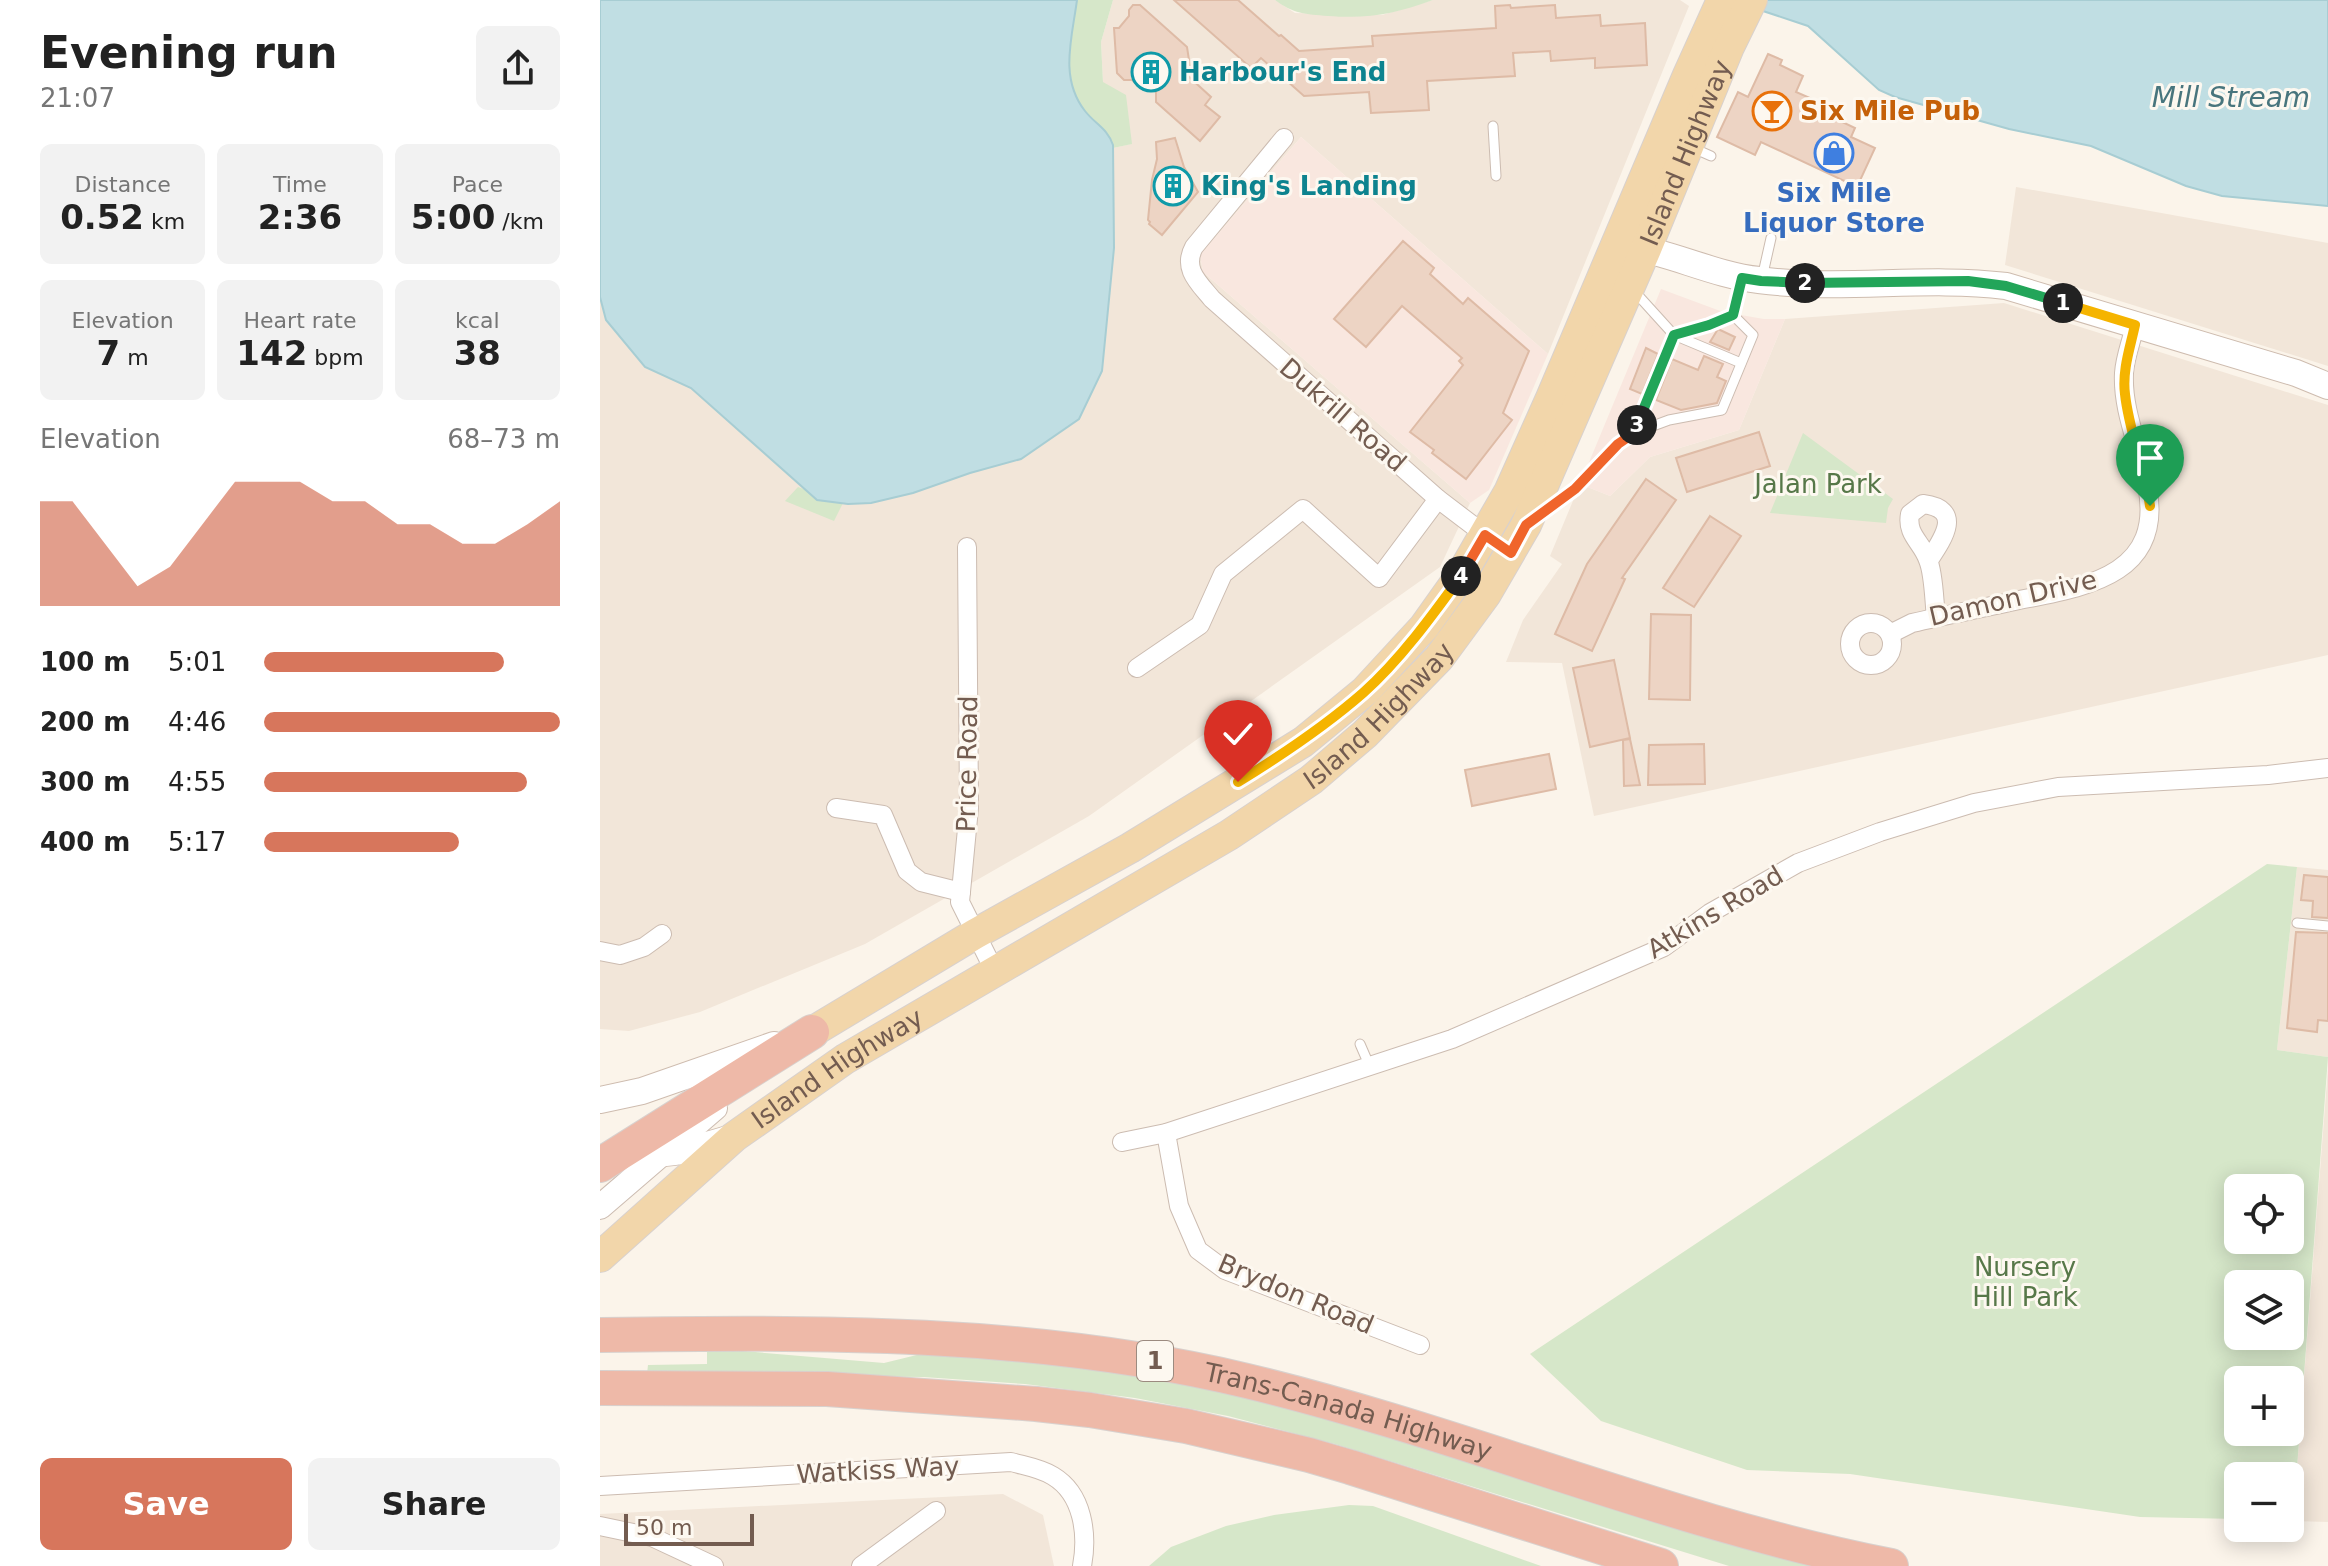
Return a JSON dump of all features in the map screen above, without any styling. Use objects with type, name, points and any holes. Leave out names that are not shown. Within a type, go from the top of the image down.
[{"type":"highway","points":[[607,1155],[812,1032]]},
{"type":"highway","name":"Trans-Canada Highway","points":[[600,1335],[849,1335],[1049,1346],[1150,1360],[1246,1380],[1333,1403],[1689,1514],[1786,1542],[1891,1566]]},
{"type":"highway","name":"Trans-Canada Highway","points":[[600,1388],[827,1389],[998,1400],[1090,1410],[1186,1426],[1296,1451],[1661,1566]]},
{"type":"main road","name":"Island Highway","points":[[607,1155],[659,1156],[734,1137],[845,1059],[1229,835],[1311,780],[1365,734],[1439,658],[1486,594],[1526,525],[1646,249],[1700,151],[1722,0]]},
{"type":"main road","name":"Island Highway","points":[[600,1100],[642,1091],[812,1032],[975,934],[1130,848],[1303,742],[1365,691],[1424,627],[1485,535],[1509,492],[1616,244],[1717,42],[1752,0]]},
{"type":"main road","points":[[1616,244],[1646,249],[1752,279],[2006,286],[2296,373],[2328,386]]},
{"type":"main road","points":[[600,1257],[734,1137]]},
{"type":"street","name":"Dukrill Road","points":[[1284,138],[1194,247],[1189,256],[1191,273],[1212,299],[1438,499],[1511,553]]},
{"type":"street","name":"Damon Drive","points":[[1890,634],[1912,623],[2074,589],[2103,580],[2132,557],[2143,543],[2149,525],[2150,506],[2125,395],[2124,370],[2135,325]]},
{"type":"street","points":[[1137,668],[1200,625],[1223,574],[1303,509],[1379,578],[1438,499]]},
{"type":"street","name":"Price Road","points":[[967,547],[969,808],[960,902],[995,972]]},
{"type":"street","points":[[1929,560],[1936,617]]},
{"type":"street","name":"Atkins Road","points":[[1122,1142],[1166,1133],[1452,1039],[1664,947],[1710,913],[1798,863],[1974,803],[2058,787],[2268,775],[2328,768]]},
{"type":"street","points":[[836,808],[883,815],[907,871],[921,882],[961,892]]},
{"type":"street","points":[[600,951],[620,955],[644,947],[662,934]]},
{"type":"street","points":[[600,1207],[714,1109],[812,1032]]},
{"type":"street","name":"Brydon Road","points":[[1166,1133],[1179,1206],[1198,1250],[1225,1270],[1420,1345]]},
{"type":"street","name":"Watkiss Way","points":[[600,1486],[1011,1462],[1053,1476],[1067,1487],[1081,1513],[1088,1563]]},
{"type":"street","points":[[861,1566],[936,1511]]},
{"type":"street","points":[[600,1526],[652,1537],[714,1566]]},
{"type":"lane","points":[[1493,126],[1496,176]]},
{"type":"lane","points":[[1674,335],[1733,315],[1771,238]]},
{"type":"lane","points":[[1630,286],[1674,335],[1741,363]]},
{"type":"lane","points":[[1526,525],[1575,489],[1618,444],[1634,433],[1669,420],[1722,410],[1753,335],[1733,315]]},
{"type":"lane","points":[[1634,433],[1674,335]]},
{"type":"lane","points":[[2297,923],[2328,926]]},
{"type":"lane","points":[[1360,1044],[1370,1067]]},
{"type":"shaded area","points":[[1113,0],[1275,0],[1295,13],[1382,15],[1433,0],[1680,0],[1689,6],[1548,354],[1301,137],[1200,255],[1203,272],[1470,503],[1440,567],[1089,816],[865,944],[700,1012],[629,1031],[600,1029],[600,297],[606,320],[645,367],[691,388],[817,500],[871,503],[1021,459],[1079,419],[1114,248],[1113,148],[1131,144],[1103,82],[1101,42]]},
{"type":"shaded area","points":[[1301,137],[1548,354],[1489,490],[1470,503],[1203,272],[1200,255]]},
{"type":"shaded area","points":[[2016,187],[2328,243],[2328,366],[2005,265]]},
{"type":"shaded area","points":[[1661,289],[1723,312],[1785,319],[1739,430],[1650,457],[1610,496],[1580,484]]},
{"type":"shaded area","points":[[2004,303],[2328,405],[2328,655],[1594,816],[1562,663],[1506,662],[1523,620],[1562,564],[1550,556],[1580,484],[1610,496],[1650,457],[1739,430],[1785,319]]},
{"type":"shaded area","points":[[2297,867],[2328,870],[2328,1057],[2277,1050]]},
{"type":"shaded area","points":[[2328,1068],[2328,1522],[2304,1521],[2304,1462],[2298,1462],[2299,1446],[2304,1446],[2304,1379]]},
{"type":"shaded area","points":[[1003,1494],[1043,1515],[1054,1566],[600,1566],[600,1514]]},
{"type":"green space","points":[[1077,0],[1113,0],[1101,42],[1103,82],[1126,95],[1132,144],[1113,148],[1106,133],[1078,101],[1073,88],[1070,59]]},
{"type":"green space","points":[[1275,0],[1433,0],[1382,14],[1343,17],[1300,12]]},
{"type":"green space","name":"Jalan Park","points":[[1803,433],[1893,499],[1886,523],[1770,513]]},
{"type":"green space","points":[[798,487],[843,503],[834,521],[785,501]]},
{"type":"green space","name":"Nursery Hill Park","points":[[2267,864],[2297,867],[2277,1050],[2328,1057],[2304,1375],[2304,1366],[2224,1366],[2224,1446],[2299,1446],[2297,1462],[2224,1462],[2224,1519],[2140,1517],[1850,1474],[1747,1470],[1601,1421],[1530,1354]]},
{"type":"green space","points":[[707,1348],[884,1363],[925,1353],[1011,1357],[1244,1393],[1824,1566],[1729,1566],[1335,1444],[1228,1416],[1135,1398],[1025,1384],[923,1377],[647,1374],[648,1365],[707,1364]]},
{"type":"green space","points":[[1349,1505],[1373,1506],[1541,1566],[1149,1566],[1171,1547],[1226,1526],[1274,1515]]},
{"type":"water","points":[[600,0],[1077,0],[1069,57],[1072,85],[1085,111],[1108,135],[1113,145],[1114,248],[1102,371],[1079,419],[1021,459],[913,493],[871,503],[848,504],[817,500],[691,388],[645,367],[606,320],[600,297]]},
{"type":"water","name":"Mill Stream","points":[[1744,0],[2328,0],[2328,206],[2222,196],[2186,186],[2091,146],[2009,129],[1895,97],[1879,90],[1808,26],[1763,11]]},
{"type":"building","points":[[1174,0],[1238,0],[1299,51],[1373,46],[1372,36],[1496,28],[1495,6],[1555,5],[1556,18],[1600,15],[1601,26],[1645,23],[1647,65],[1595,68],[1595,58],[1551,61],[1550,51],[1513,53],[1515,76],[1427,81],[1429,110],[1371,113],[1369,92],[1304,96],[1261,58],[1251,68]]},
{"type":"building","name":"Harbour's End","points":[[1133,5],[1140,5],[1187,47],[1191,73],[1188,76],[1211,97],[1205,105],[1220,117],[1200,141],[1156,102],[1156,89],[1143,90],[1117,73],[1114,28],[1119,28],[1129,16]]},
{"type":"building","name":"Six Mile Pub","points":[[1768,54],[1782,60],[1780,65],[1803,76],[1796,92],[1819,102],[1815,109],[1855,128],[1851,137],[1875,148],[1857,187],[1761,142],[1755,155],[1717,137],[1738,92],[1748,97]]},
{"type":"building","name":"King's Landing","points":[[1175,138],[1184,167],[1198,192],[1162,235],[1148,220],[1157,159],[1156,142]]},
{"type":"building","points":[[1403,241],[1434,268],[1430,274],[1463,304],[1468,298],[1529,351],[1503,413],[1512,420],[1466,479],[1410,432],[1463,365],[1459,361],[1462,358],[1402,306],[1366,347],[1334,319]]},
{"type":"building","points":[[1718,329],[1735,337],[1729,350],[1710,342]]},
{"type":"building","points":[[1646,348],[1658,354],[1642,394],[1630,389]]},
{"type":"building","points":[[1704,356],[1723,364],[1717,377],[1726,381],[1717,403],[1681,410],[1656,400],[1672,359],[1698,370]]},
{"type":"building","points":[[1759,432],[1770,466],[1687,492],[1676,458]]},
{"type":"building","points":[[1646,479],[1676,500],[1622,578],[1625,579],[1592,651],[1555,634],[1587,564]]},
{"type":"building","points":[[1710,516],[1741,536],[1694,607],[1663,588]]},
{"type":"building","points":[[1651,614],[1691,615],[1690,700],[1649,699]]},
{"type":"building","points":[[1614,660],[1630,738],[1590,747],[1573,668]]},
{"type":"building","points":[[1630,739],[1640,785],[1624,786],[1623,740]]},
{"type":"building","points":[[1704,744],[1705,784],[1648,785],[1649,745]]},
{"type":"building","points":[[1549,754],[1556,789],[1472,806],[1465,770]]},
{"type":"building","points":[[2304,875],[2328,877],[2328,918],[2312,917],[2313,901],[2301,900]]},
{"type":"building","points":[[2296,932],[2328,933],[2328,1021],[2318,1020],[2317,1032],[2287,1028]]},
{"type":"place","name":"Harbour's End","points":[[1151,72]]},
{"type":"place","name":"Six Mile Pub","points":[[1772,111]]},
{"type":"place","name":"Six Mile Liquor Store","points":[[1834,153]]},
{"type":"place","name":"King's Landing","points":[[1173,186]]},
{"type":"route","points":[[1238,782],[1303,742],[1365,691],[1424,627],[1485,535],[1511,553],[1526,525],[1575,489],[1618,444],[1634,433],[1674,335],[1733,315],[1742,278],[1805,283],[1968,281],[2006,286],[2135,325],[2124,370],[2125,395],[2150,506]]}]
